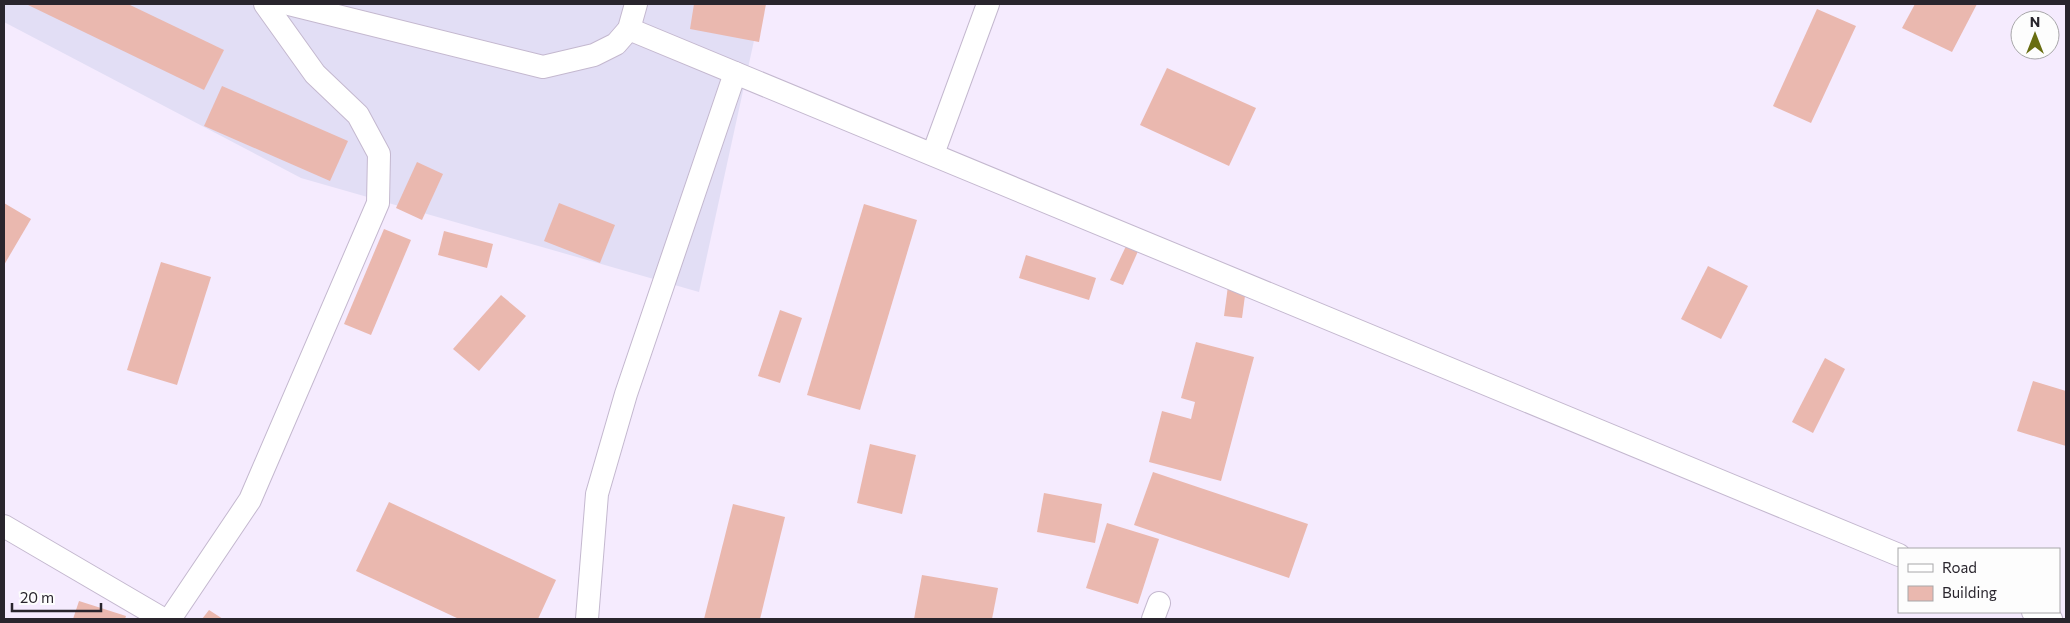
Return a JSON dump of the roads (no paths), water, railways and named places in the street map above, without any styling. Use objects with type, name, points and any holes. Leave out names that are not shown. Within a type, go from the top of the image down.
[{"type":"street","points":[[170,619],[250,500],[378,203],[379,154],[358,115],[315,74],[265,4]]},
{"type":"street","points":[[289,4],[543,67],[594,55],[616,44],[629,29],[636,4]]},
{"type":"street","points":[[933,154],[988,4]]},
{"type":"street","points":[[629,29],[1898,556]]},
{"type":"street","points":[[588,619],[597,494],[626,394],[734,72]]},
{"type":"street","points":[[4,526],[163,619]]},
{"type":"street","points":[[2036,613],[2051,619]]}]
